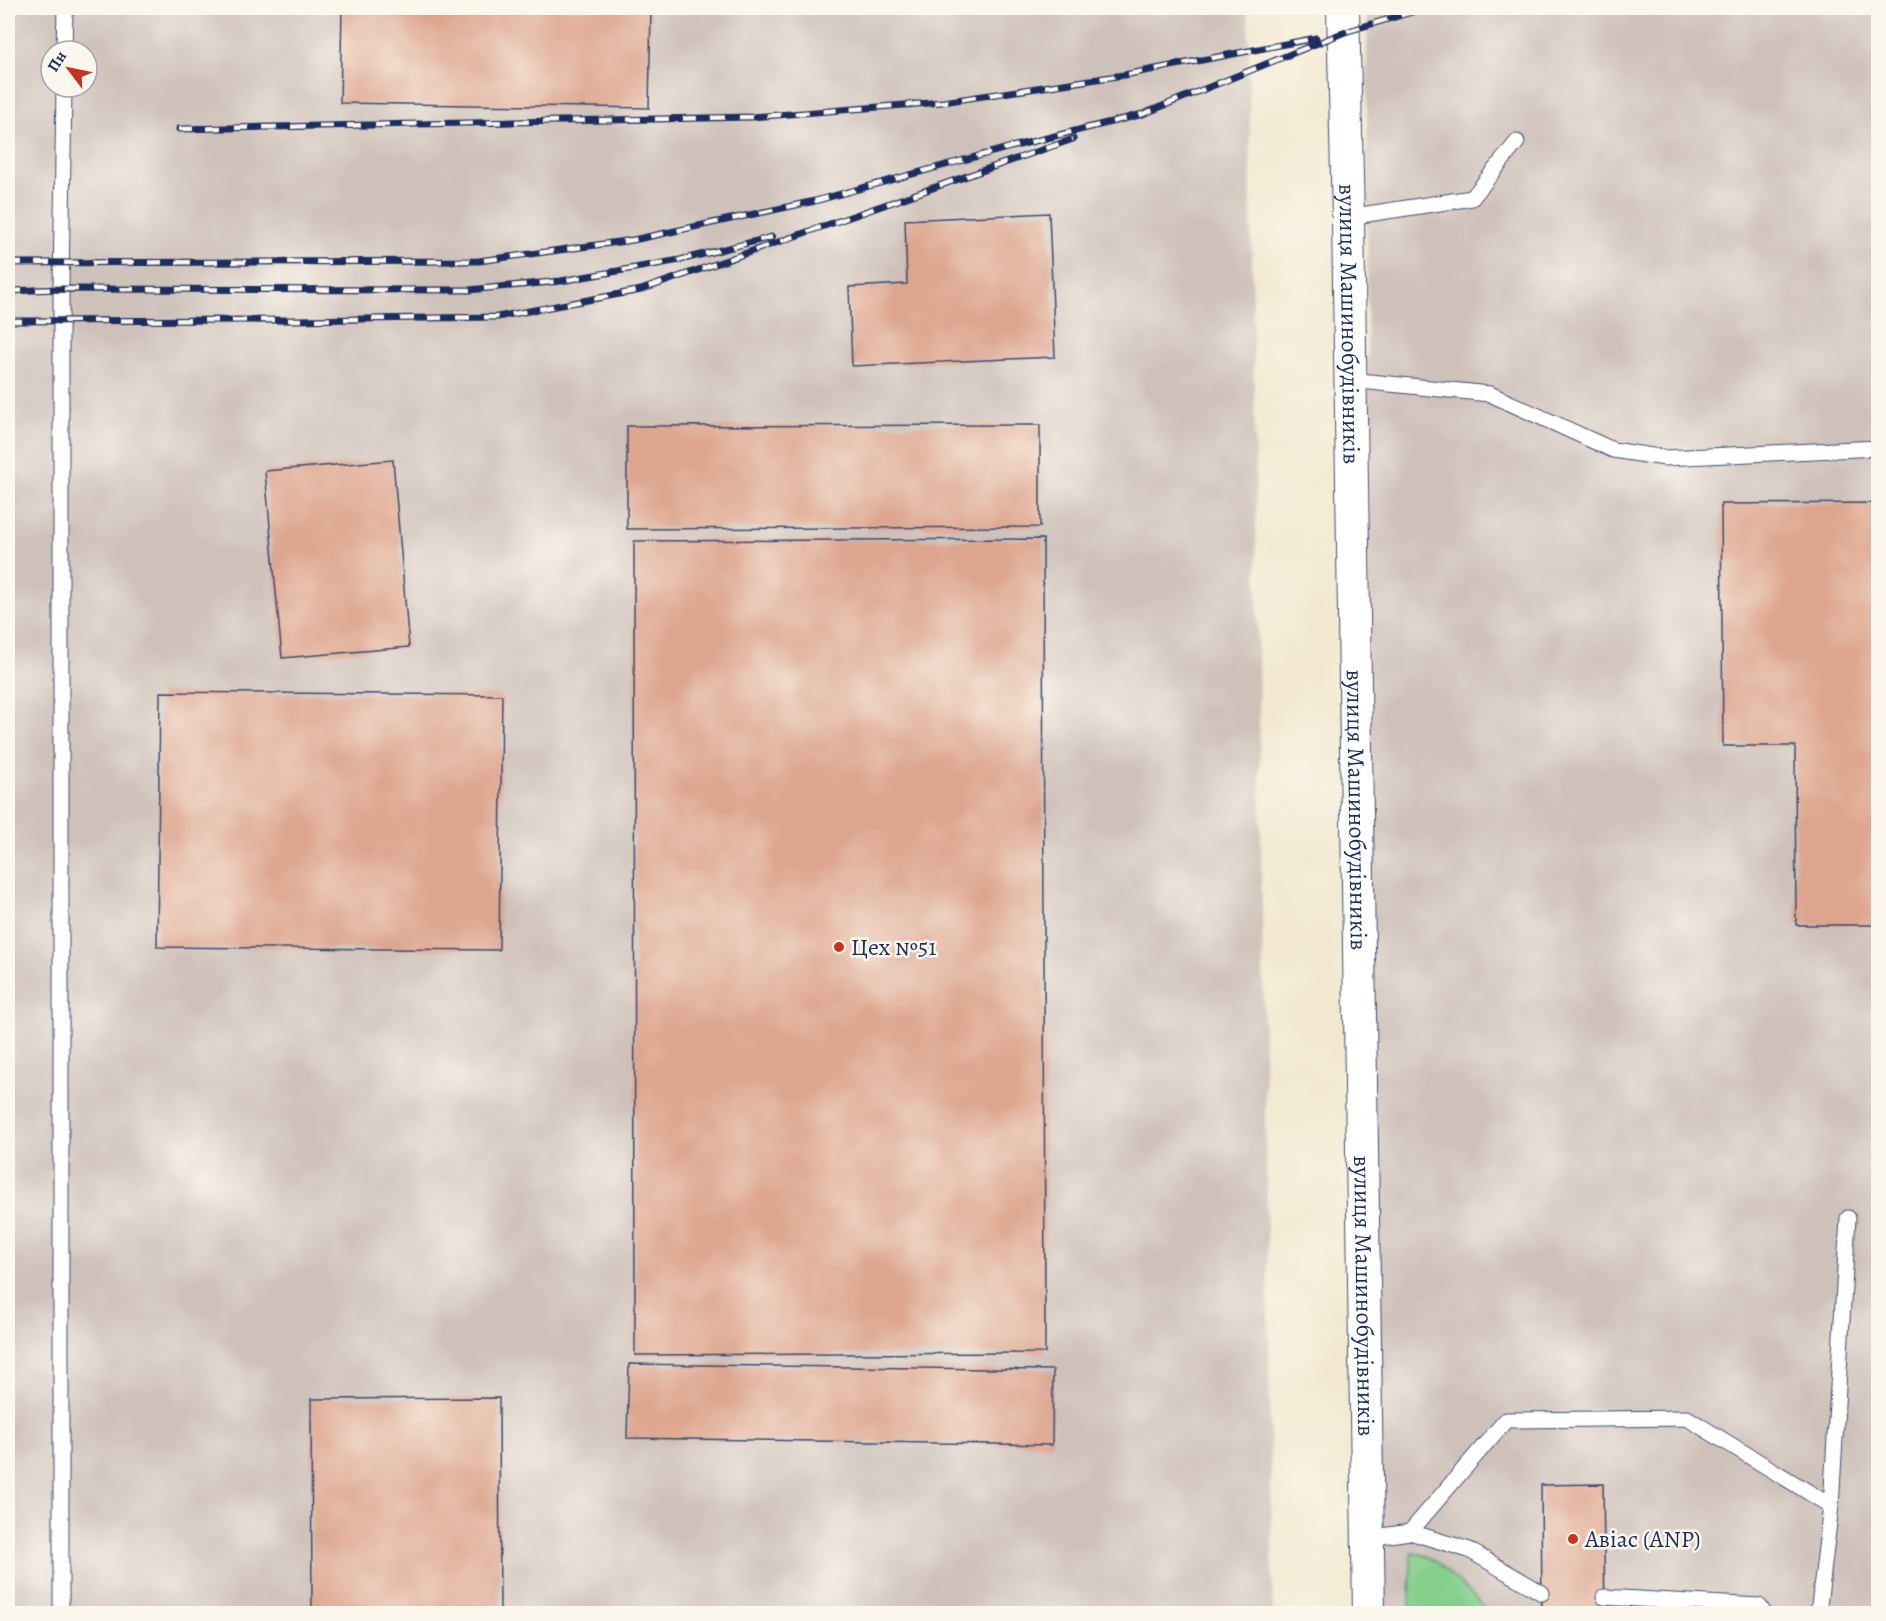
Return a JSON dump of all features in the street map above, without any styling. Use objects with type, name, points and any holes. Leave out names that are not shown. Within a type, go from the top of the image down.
[{"type":"street","name":"вулиця Машинобудівників","points":[[1343,8],[1369,1614]]},
{"type":"lane","points":[[64,39],[65,8]]},
{"type":"lane","points":[[61,1614],[64,99]]},
{"type":"lane","points":[[1348,217],[1472,198],[1517,141]]},
{"type":"lane","points":[[1350,380],[1490,394],[1613,450],[1665,458],[1878,448]]},
{"type":"lane","points":[[1818,1614],[1831,1506],[1848,1218]]},
{"type":"lane","points":[[1410,1532],[1506,1420],[1688,1418],[1831,1506]]},
{"type":"lane","points":[[1368,1538],[1410,1532],[1469,1550],[1542,1593]]},
{"type":"lane","points":[[1604,1597],[1759,1606],[1765,1614]]},
{"type":"shaded area","points":[[8,8],[1248,8],[1273,1613],[8,1614]]},
{"type":"shaded area","points":[[1367,8],[1878,8],[1878,1613],[1369,1613]]},
{"type":"green space","points":[[1411,1553],[1425,1555],[1437,1562],[1491,1613],[1410,1613]]},
{"type":"building","points":[[342,8],[651,8],[649,108],[340,103]]},
{"type":"building","points":[[1049,213],[1055,357],[852,366],[849,287],[907,284],[905,220]]},
{"type":"building","points":[[1040,425],[1040,527],[627,529],[627,426]]},
{"type":"building","points":[[393,460],[409,647],[282,658],[265,471]]},
{"type":"building","points":[[1878,503],[1878,925],[1796,925],[1795,746],[1723,746],[1721,504]]},
{"type":"building","name":"Цех №51","points":[[1043,539],[1045,1353],[635,1355],[634,541]]},
{"type":"building","points":[[160,692],[502,695],[499,950],[157,947]]},
{"type":"building","points":[[629,1364],[1053,1370],[1052,1445],[627,1438]]},
{"type":"building","points":[[499,1398],[500,1614],[312,1614],[311,1399]]},
{"type":"building","name":"Авіас (ANP)","points":[[1603,1484],[1605,1614],[1542,1614],[1541,1485]]},
{"type":"railway","points":[[8,263],[479,261],[633,240],[815,201],[1011,147],[1143,114],[1345,32],[1425,8]]},
{"type":"railway","points":[[179,129],[752,117],[943,102],[1124,75],[1316,38]]},
{"type":"railway","points":[[8,321],[497,317],[641,290],[1073,139]]},
{"type":"railway","points":[[8,291],[61,289],[469,290],[561,281],[680,260],[772,237]]},
{"type":"place","name":"Цех №51","points":[[839,947]]},
{"type":"place","name":"Авіас (ANP)","points":[[1573,1539]]}]
